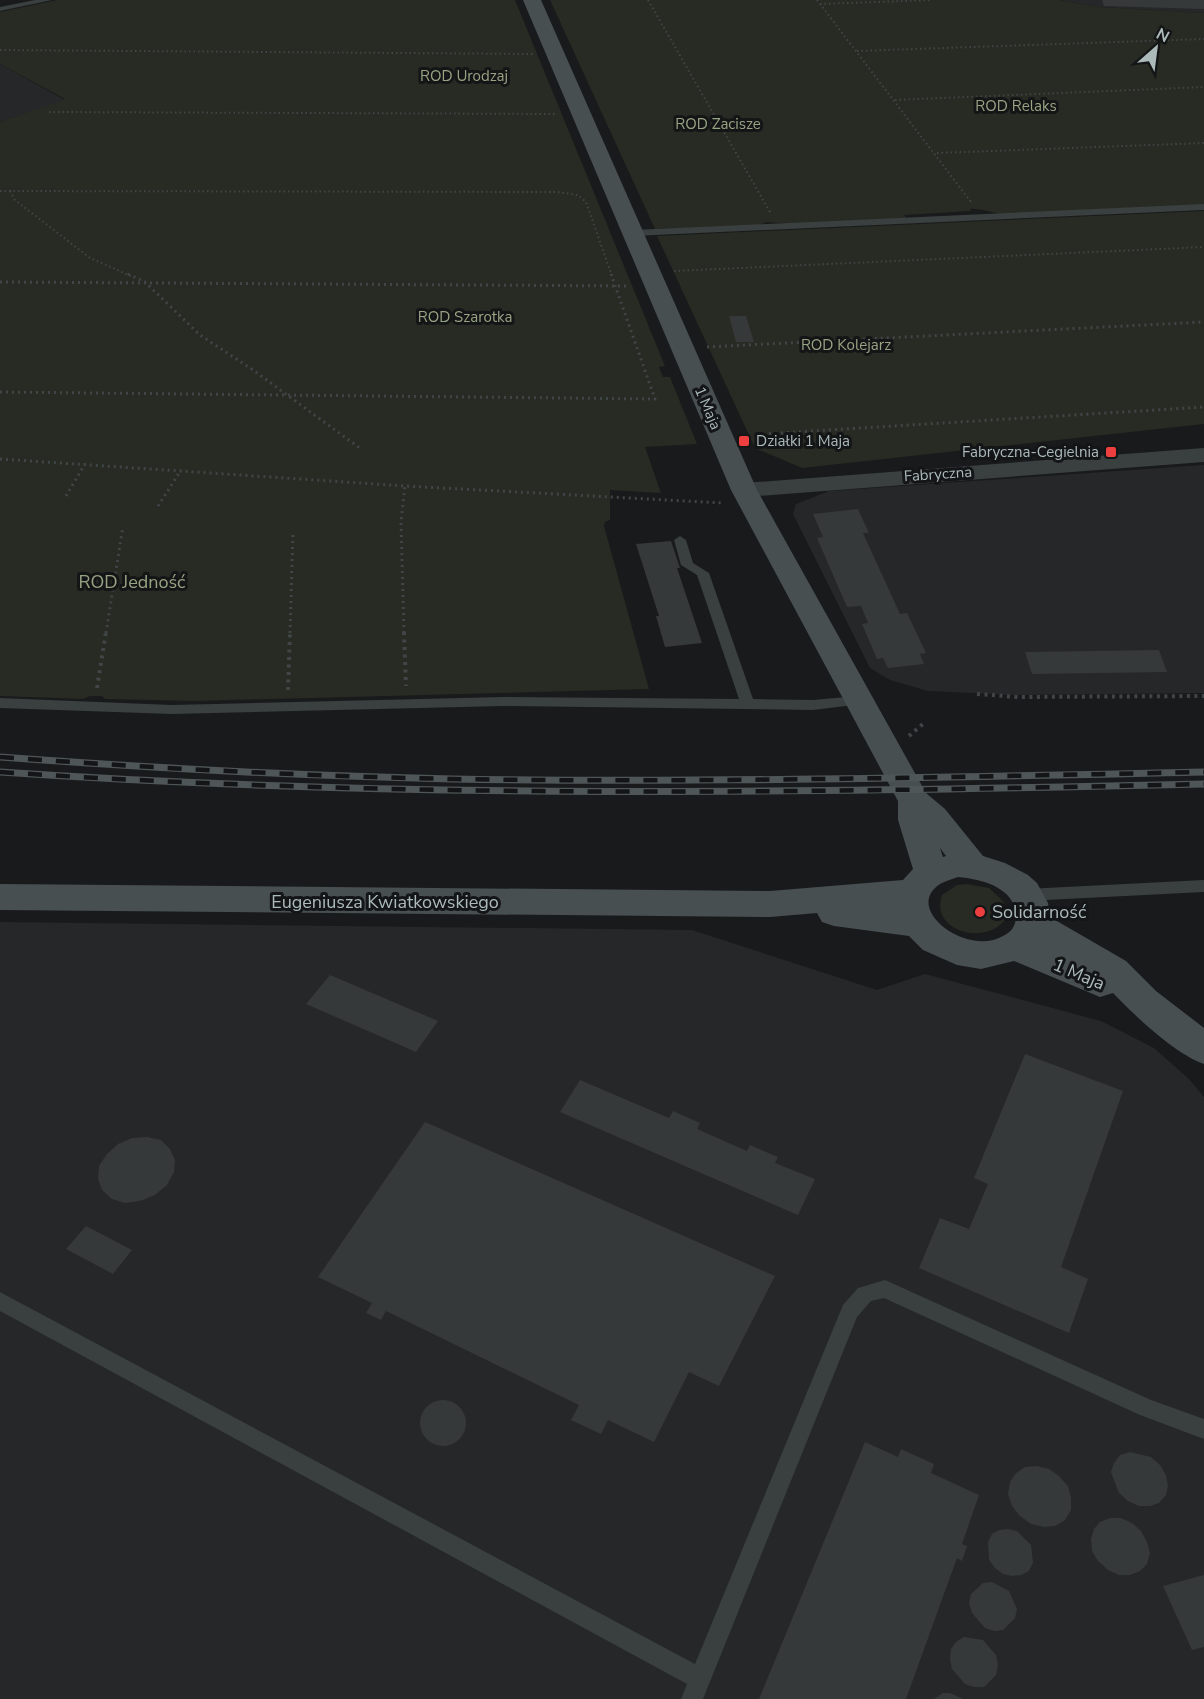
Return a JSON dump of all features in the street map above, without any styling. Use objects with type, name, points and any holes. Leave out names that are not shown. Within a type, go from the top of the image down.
[{"type":"street","name":"1 Maja","points":[[531,0],[747,497],[857,701],[914,801],[934,817],[970,865]]},
{"type":"street","name":"Fabryczna","points":[[747,497],[832,482],[1204,455]]},
{"type":"street","name":"1 Maja","points":[[914,801],[920,896]]},
{"type":"street","points":[[970,865],[999,873],[1011,880],[1025,922],[990,955],[962,954],[943,947],[928,936],[920,896],[950,866],[970,865]]},
{"type":"street","name":"Eugeniusza Kwiatkowskiego","points":[[0,897],[770,904],[920,896]]},
{"type":"street","name":"1 Maja","points":[[1025,922],[1143,1000],[1204,1049]]},
{"type":"lane","points":[[0,9],[48,0]]},
{"type":"lane","points":[[633,233],[1204,207]]},
{"type":"lane","points":[[680,540],[687,565],[703,573],[748,704]]},
{"type":"lane","points":[[0,703],[93,708],[287,708],[539,701],[813,705],[857,701]]},
{"type":"lane","points":[[1025,922],[1204,886]]},
{"type":"lane","points":[[692,1699],[850,1311],[865,1294],[885,1289],[1147,1408],[1204,1429]]},
{"type":"lane","points":[[0,1302],[701,1679]]},
{"type":"path","points":[[648,0],[767,206],[775,227]]},
{"type":"path","points":[[817,0],[936,153],[981,217]]},
{"type":"path","points":[[820,4],[932,0]]},
{"type":"path","points":[[857,51],[1204,39]]},
{"type":"path","points":[[0,50],[555,54]]},
{"type":"path","points":[[895,100],[1204,87]]},
{"type":"path","points":[[49,112],[581,114]]},
{"type":"path","points":[[936,153],[1204,143]]},
{"type":"path","points":[[0,191],[569,193],[586,202],[613,286],[655,399],[0,392]]},
{"type":"path","points":[[10,191],[15,200],[90,258],[145,282],[200,335],[253,370],[361,449]]},
{"type":"path","points":[[0,282],[613,286],[652,278],[1204,247]]},
{"type":"path","points":[[682,348],[1204,322]]},
{"type":"path","points":[[763,434],[1204,407]]},
{"type":"path","points":[[0,459],[405,486],[747,497]]},
{"type":"path","points":[[66,496],[85,464]]},
{"type":"path","points":[[158,506],[181,470]]},
{"type":"path","points":[[405,486],[401,522],[407,704]]},
{"type":"path","points":[[93,708],[123,526]]},
{"type":"path","points":[[287,708],[293,532]]},
{"type":"path","points":[[977,694],[1018,697],[1204,696]]},
{"type":"shaded area","points":[[1059,0],[1204,0],[1204,13],[1099,7]]},
{"type":"shaded area","points":[[0,64],[65,100],[0,122]]},
{"type":"shaded area","points":[[1204,465],[1204,693],[1017,695],[928,691],[890,680],[870,668],[793,514],[796,504],[829,491]]},
{"type":"shaded area","points":[[0,922],[692,930],[877,990],[925,974],[1101,1021],[1154,1048],[1189,1079],[1204,1097],[1204,1699],[0,1699]]},
{"type":"green space","points":[[57,0],[515,0],[665,366],[659,367],[663,377],[670,377],[697,444],[645,447],[661,493],[610,490],[610,520],[605,522],[604,526],[649,689],[194,701],[105,699],[102,696],[90,696],[83,699],[0,696],[0,122],[65,99],[0,64],[0,12]]},
{"type":"green space","name":"ROD Relaks","points":[[550,0],[1059,0],[1099,7],[1204,13],[1204,205],[1002,214],[970,209],[971,211],[904,215],[907,219],[791,224],[766,222],[757,226],[655,229]]},
{"type":"green space","name":"ROD Kolejarz","points":[[1204,211],[1204,424],[802,468],[755,448],[657,236]]},
{"type":"green space","points":[[967,884],[989,888],[1004,902],[1006,918],[998,927],[987,932],[962,931],[952,926],[944,918],[940,908],[942,895],[957,885]]},
{"type":"building","points":[[1102,0],[1204,0],[1204,9],[1104,6]]},
{"type":"building","points":[[729,316],[746,316],[754,342],[736,342]]},
{"type":"building","points":[[858,509],[869,533],[863,533],[900,614],[907,613],[926,653],[920,654],[924,664],[888,668],[883,658],[877,659],[862,624],[868,623],[861,606],[847,607],[817,538],[823,537],[813,514]]},
{"type":"building","points":[[671,541],[680,568],[677,568],[702,643],[665,647],[656,616],[659,616],[636,544]]},
{"type":"building","points":[[1159,650],[1167,672],[1032,674],[1025,652]]},
{"type":"building","points":[[330,975],[438,1021],[416,1052],[306,1004]]},
{"type":"building","points":[[1025,1054],[1123,1091],[1061,1267],[1088,1279],[1069,1333],[919,1268],[940,1218],[969,1229],[988,1184],[974,1178]]},
{"type":"building","points":[[580,1080],[669,1118],[673,1111],[700,1123],[697,1129],[747,1151],[750,1145],[778,1157],[775,1163],[815,1179],[798,1215],[560,1112]]},
{"type":"building","points":[[425,1122],[775,1276],[719,1386],[689,1372],[654,1442],[608,1420],[601,1434],[571,1420],[579,1405],[386,1311],[381,1320],[366,1313],[372,1303],[318,1277]]},
{"type":"building","points":[[147,1137],[161,1140],[170,1149],[175,1160],[174,1172],[167,1185],[155,1195],[140,1201],[125,1203],[112,1199],[102,1190],[98,1179],[99,1166],[118,1144],[132,1138]]},
{"type":"building","points":[[86,1226],[132,1250],[113,1274],[66,1249]]},
{"type":"building","points":[[443,1400],[459,1407],[466,1423],[459,1439],[443,1446],[427,1439],[420,1423],[427,1407]]},
{"type":"building","points":[[865,1442],[898,1457],[901,1449],[934,1464],[931,1473],[979,1495],[962,1544],[967,1546],[962,1561],[957,1558],[906,1699],[759,1699]]},
{"type":"building","points":[[1130,1452],[1151,1457],[1166,1475],[1168,1486],[1166,1495],[1159,1503],[1139,1506],[1128,1501],[1119,1493],[1111,1472],[1120,1455]]},
{"type":"building","points":[[1037,1466],[1049,1469],[1068,1486],[1071,1510],[1065,1520],[1055,1526],[1044,1527],[1031,1524],[1012,1506],[1008,1494],[1010,1482],[1016,1473],[1025,1467]]},
{"type":"building","points":[[1110,1518],[1121,1518],[1132,1523],[1141,1531],[1150,1553],[1147,1564],[1140,1571],[1130,1575],[1119,1575],[1108,1570],[1098,1561],[1092,1551],[1091,1539],[1094,1529],[1100,1522]]},
{"type":"building","points":[[1008,1529],[1017,1531],[1031,1545],[1033,1563],[1029,1571],[1021,1575],[1003,1574],[989,1560],[988,1542],[992,1534]]},
{"type":"building","points":[[1204,1575],[1204,1647],[1192,1650],[1163,1586]]},
{"type":"building","points":[[992,1582],[1009,1591],[1017,1609],[1015,1618],[1003,1630],[994,1631],[985,1628],[972,1613],[969,1603],[971,1594],[983,1583]]},
{"type":"building","points":[[964,1637],[983,1640],[996,1655],[998,1665],[996,1675],[984,1687],[965,1684],[952,1669],[951,1649]]},
{"type":"building","points":[[943,1693],[950,1693],[963,1699],[934,1699]]},
{"type":"railway","points":[[0,757],[226,771],[453,779],[735,780],[1204,772]]},
{"type":"railway","points":[[0,772],[301,787],[602,792],[903,790],[1204,784]]},
{"type":"place","name":"Działki 1 Maja","points":[[744,441]]},
{"type":"place","name":"Fabryczna-Cegielnia","points":[[1111,452]]},
{"type":"place","name":"Solidarność","points":[[980,912]]},
{"type":"park label","name":"ROD Urodzaj","points":[[464,76]]},
{"type":"park label","name":"ROD Zacisze","points":[[718,124]]},
{"type":"park label","name":"ROD Szarotka","points":[[465,317]]},
{"type":"park label","name":"ROD Jedność","points":[[132,582]]}]
